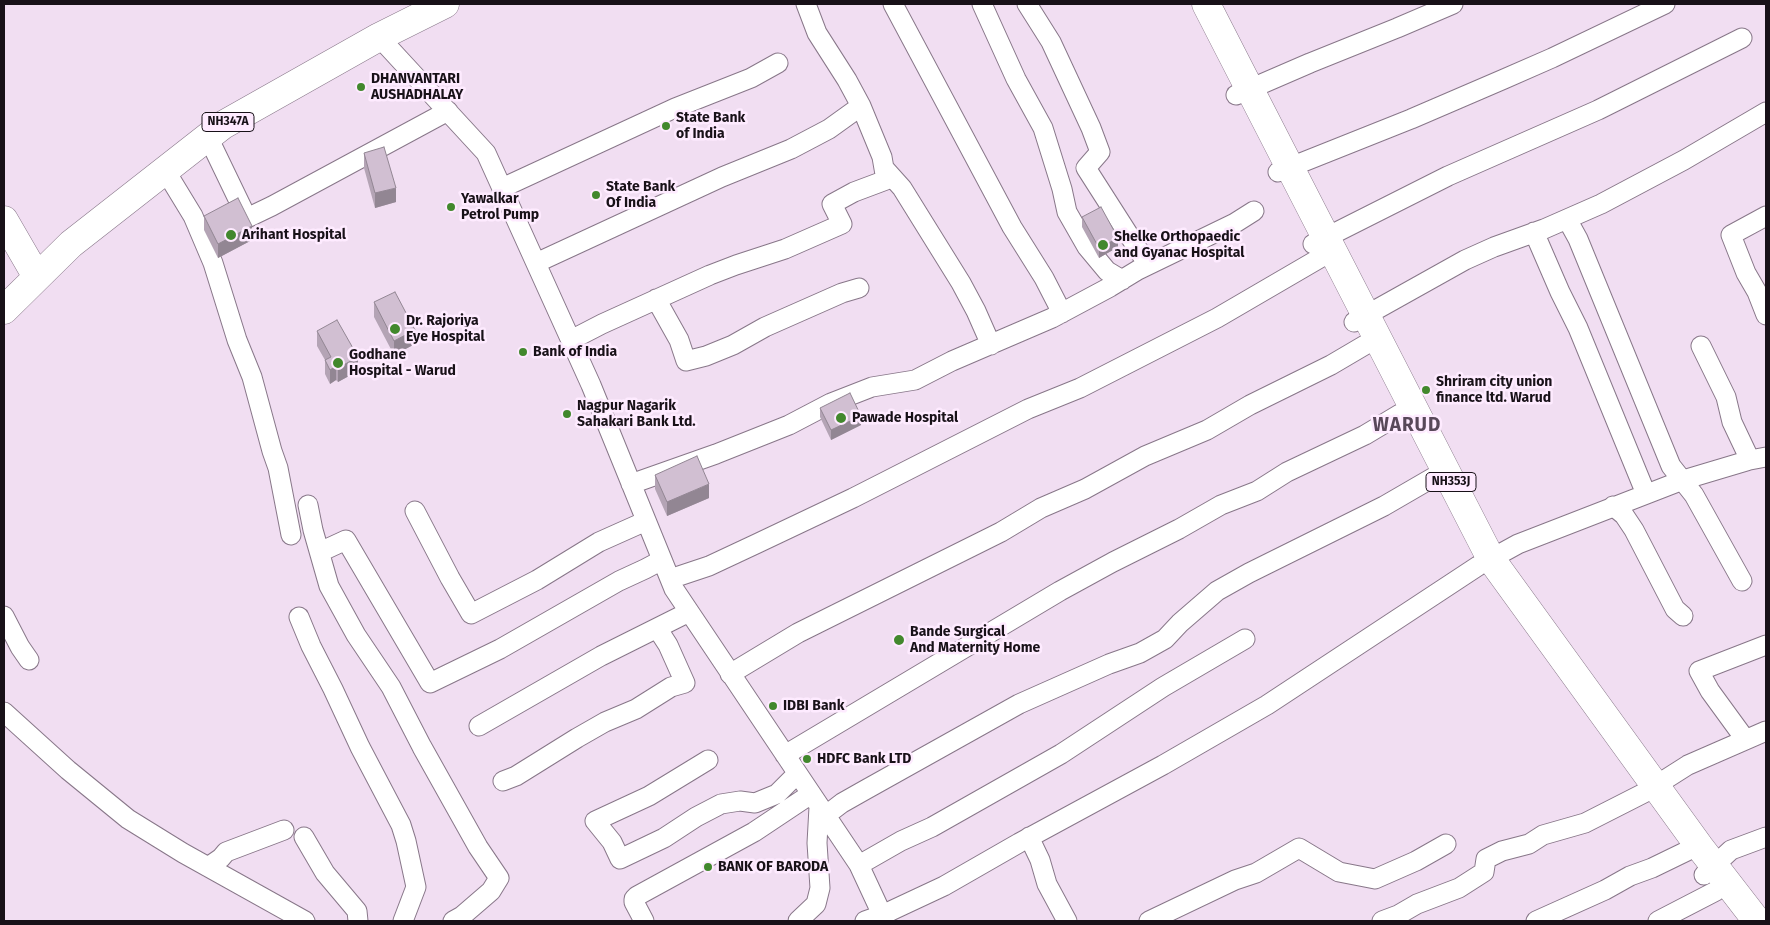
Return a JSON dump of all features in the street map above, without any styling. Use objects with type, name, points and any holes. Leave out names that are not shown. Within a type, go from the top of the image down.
[{"type":"highway","name":"NH347A","points":[[37,277],[72,244],[223,125],[379,37],[445,4]]},
{"type":"highway","points":[[1189,4],[1243,92],[1284,170],[1362,328],[1400,414],[1434,477],[1485,562],[1711,877],[1737,921]]},
{"type":"highway","points":[[1206,4],[1243,92]]},
{"type":"highway","points":[[4,220],[37,277],[4,310]]},
{"type":"highway","name":"NH353J","points":[[1362,328],[1485,562]]},
{"type":"highway","points":[[1649,789],[1687,851],[1757,921]]},
{"type":"street","points":[[571,340],[656,299],[736,265],[784,249],[842,224],[832,204],[854,192],[886,180],[882,157],[861,106],[817,33],[806,4]]},
{"type":"street","points":[[893,4],[1012,227],[1044,278],[1062,313]]},
{"type":"street","points":[[982,4],[1016,79],[1043,128],[1067,212],[1087,247],[1107,271],[1122,280]]},
{"type":"street","points":[[1027,4],[1051,42],[1100,152],[1086,168],[1148,265]]},
{"type":"street","points":[[1243,92],[1453,4]]},
{"type":"street","points":[[1284,170],[1504,80],[1665,4]]},
{"type":"street","points":[[379,37],[486,153],[591,385],[674,589],[859,865],[878,919],[944,886],[1029,837],[1163,765],[1267,705],[1485,562],[1518,544],[1683,480],[1762,460],[1732,422],[1726,397],[1701,346]]},
{"type":"street","points":[[670,579],[717,562],[853,498],[1028,409],[1080,388],[1217,318],[1320,246],[1448,176],[1619,100],[1742,38]]},
{"type":"street","points":[[502,188],[675,108],[751,78],[778,63]]},
{"type":"street","points":[[536,264],[722,177],[791,149],[829,129],[861,106]]},
{"type":"street","points":[[208,137],[246,218],[272,206],[448,111]]},
{"type":"street","points":[[730,674],[798,633],[1001,532],[1041,508],[1085,488],[1145,456],[1207,430],[1250,405],[1331,365],[1362,328],[1465,260],[1494,247],[1567,220],[1601,204],[1766,112]]},
{"type":"street","points":[[884,168],[902,188],[961,283],[991,345]]},
{"type":"street","points":[[165,170],[193,216],[216,270],[237,340],[252,377],[278,468],[288,528],[291,535]]},
{"type":"street","points":[[631,484],[716,454],[789,425],[831,403],[872,387],[914,380],[952,361],[1062,313],[1148,265],[1235,223],[1254,211]]},
{"type":"street","points":[[1766,216],[1731,236],[1766,315]]},
{"type":"street","points":[[1567,220],[1578,239],[1671,466],[1694,495],[1742,581]]},
{"type":"street","points":[[1534,232],[1578,328],[1646,494]]},
{"type":"street","points":[[656,299],[679,340],[686,361],[706,356],[734,345],[765,327],[842,293],[859,288]]},
{"type":"street","points":[[784,755],[1038,604],[1113,562],[1179,529],[1221,505],[1257,491],[1287,472],[1365,435],[1400,414]]},
{"type":"street","points":[[644,921],[634,902],[634,899],[638,896],[754,832],[819,805],[842,803],[1019,704],[1140,652],[1165,639],[1180,623],[1217,591],[1249,573],[1384,506],[1434,477]]},
{"type":"street","points":[[308,506],[329,586],[356,635],[391,687],[478,847],[499,878],[491,892],[453,921]]},
{"type":"street","points":[[1612,506],[1624,515],[1634,530],[1675,608],[1683,616]]},
{"type":"street","points":[[414,511],[458,594],[471,614],[537,580],[599,542],[646,521]]},
{"type":"street","points":[[320,552],[346,540],[430,683],[500,649],[619,581],[662,560]]},
{"type":"street","points":[[479,726],[601,656],[689,612]]},
{"type":"street","points":[[4,616],[29,660]]},
{"type":"street","points":[[299,617],[360,747],[401,825],[416,887],[403,921]]},
{"type":"street","points":[[503,781],[528,769],[591,730],[636,709],[671,687],[685,683],[668,645],[657,628]]},
{"type":"street","points":[[859,865],[901,841],[932,827],[1061,754],[1163,687],[1246,639]]},
{"type":"street","points":[[1745,739],[1710,691],[1699,671],[1766,645]]},
{"type":"street","points":[[4,712],[68,770],[128,819],[208,867],[305,921]]},
{"type":"street","points":[[1382,921],[1398,915],[1417,904],[1459,888],[1484,872],[1486,859],[1502,851],[1529,844],[1543,835],[1561,828],[1584,823],[1649,789],[1688,765],[1766,731]]},
{"type":"street","points":[[708,760],[649,796],[595,821],[612,842],[620,859],[664,838],[696,817],[722,804],[740,801],[755,803],[777,794],[797,774]]},
{"type":"street","points":[[798,921],[816,904],[820,888],[817,843],[819,805]]},
{"type":"street","points":[[208,867],[226,852],[284,830]]},
{"type":"street","points":[[1029,837],[1040,860],[1047,884],[1068,921]]},
{"type":"street","points":[[1658,921],[1711,877],[1731,850],[1766,837]]},
{"type":"street","points":[[304,838],[325,873],[357,911],[358,921]]},
{"type":"street","points":[[1149,921],[1235,880],[1256,873],[1299,848],[1339,872],[1375,879],[1446,844]]},
{"type":"street","points":[[1536,921],[1687,851]]},
{"type":"building","points":[[384,147],[396,188],[375,193],[364,153]]},
{"type":"building","points":[[238,198],[252,226],[218,244],[204,216]]},
{"type":"building","points":[[1101,207],[1118,238],[1099,248],[1082,217]]},
{"type":"building","points":[[395,292],[415,330],[394,341],[374,302]]},
{"type":"building","points":[[337,320],[358,357],[338,368],[336,366],[330,370],[325,360],[331,357],[317,331]]},
{"type":"building","points":[[850,393],[861,416],[831,430],[820,408]]},
{"type":"building","points":[[697,456],[709,484],[667,502],[655,475]]},
{"type":"place","name":"DHANVANTARI AUSHADHALAY","points":[[361,87]]},
{"type":"place","name":"State Bank of India","points":[[666,126]]},
{"type":"place","name":"State Bank Of India","points":[[596,195]]},
{"type":"place","name":"Yawalkar Petrol Pump","points":[[451,207]]},
{"type":"place","name":"Arihant Hospital","points":[[231,235]]},
{"type":"place","name":"Shelke Orthopaedic and Gyanac Hospital","points":[[1103,245]]},
{"type":"place","name":"Dr. Rajoriya Eye Hospital","points":[[395,329]]},
{"type":"place","name":"Bank of India","points":[[523,352]]},
{"type":"place","name":"Godhane Hospital - Warud","points":[[338,363]]},
{"type":"place","name":"Shriram city union finance ltd. Warud","points":[[1426,390]]},
{"type":"place","name":"Nagpur Nagarik Sahakari Bank Ltd.","points":[[567,414]]},
{"type":"place","name":"Pawade Hospital","points":[[841,418]]},
{"type":"place","name":"Bande Surgical And Maternity Home","points":[[899,640]]},
{"type":"place","name":"IDBI Bank","points":[[773,706]]},
{"type":"place","name":"HDFC Bank LTD","points":[[807,759]]},
{"type":"place","name":"BANK OF BARODA","points":[[708,867]]},
{"type":"district","name":"WARUD","points":[[1407,426]]}]
